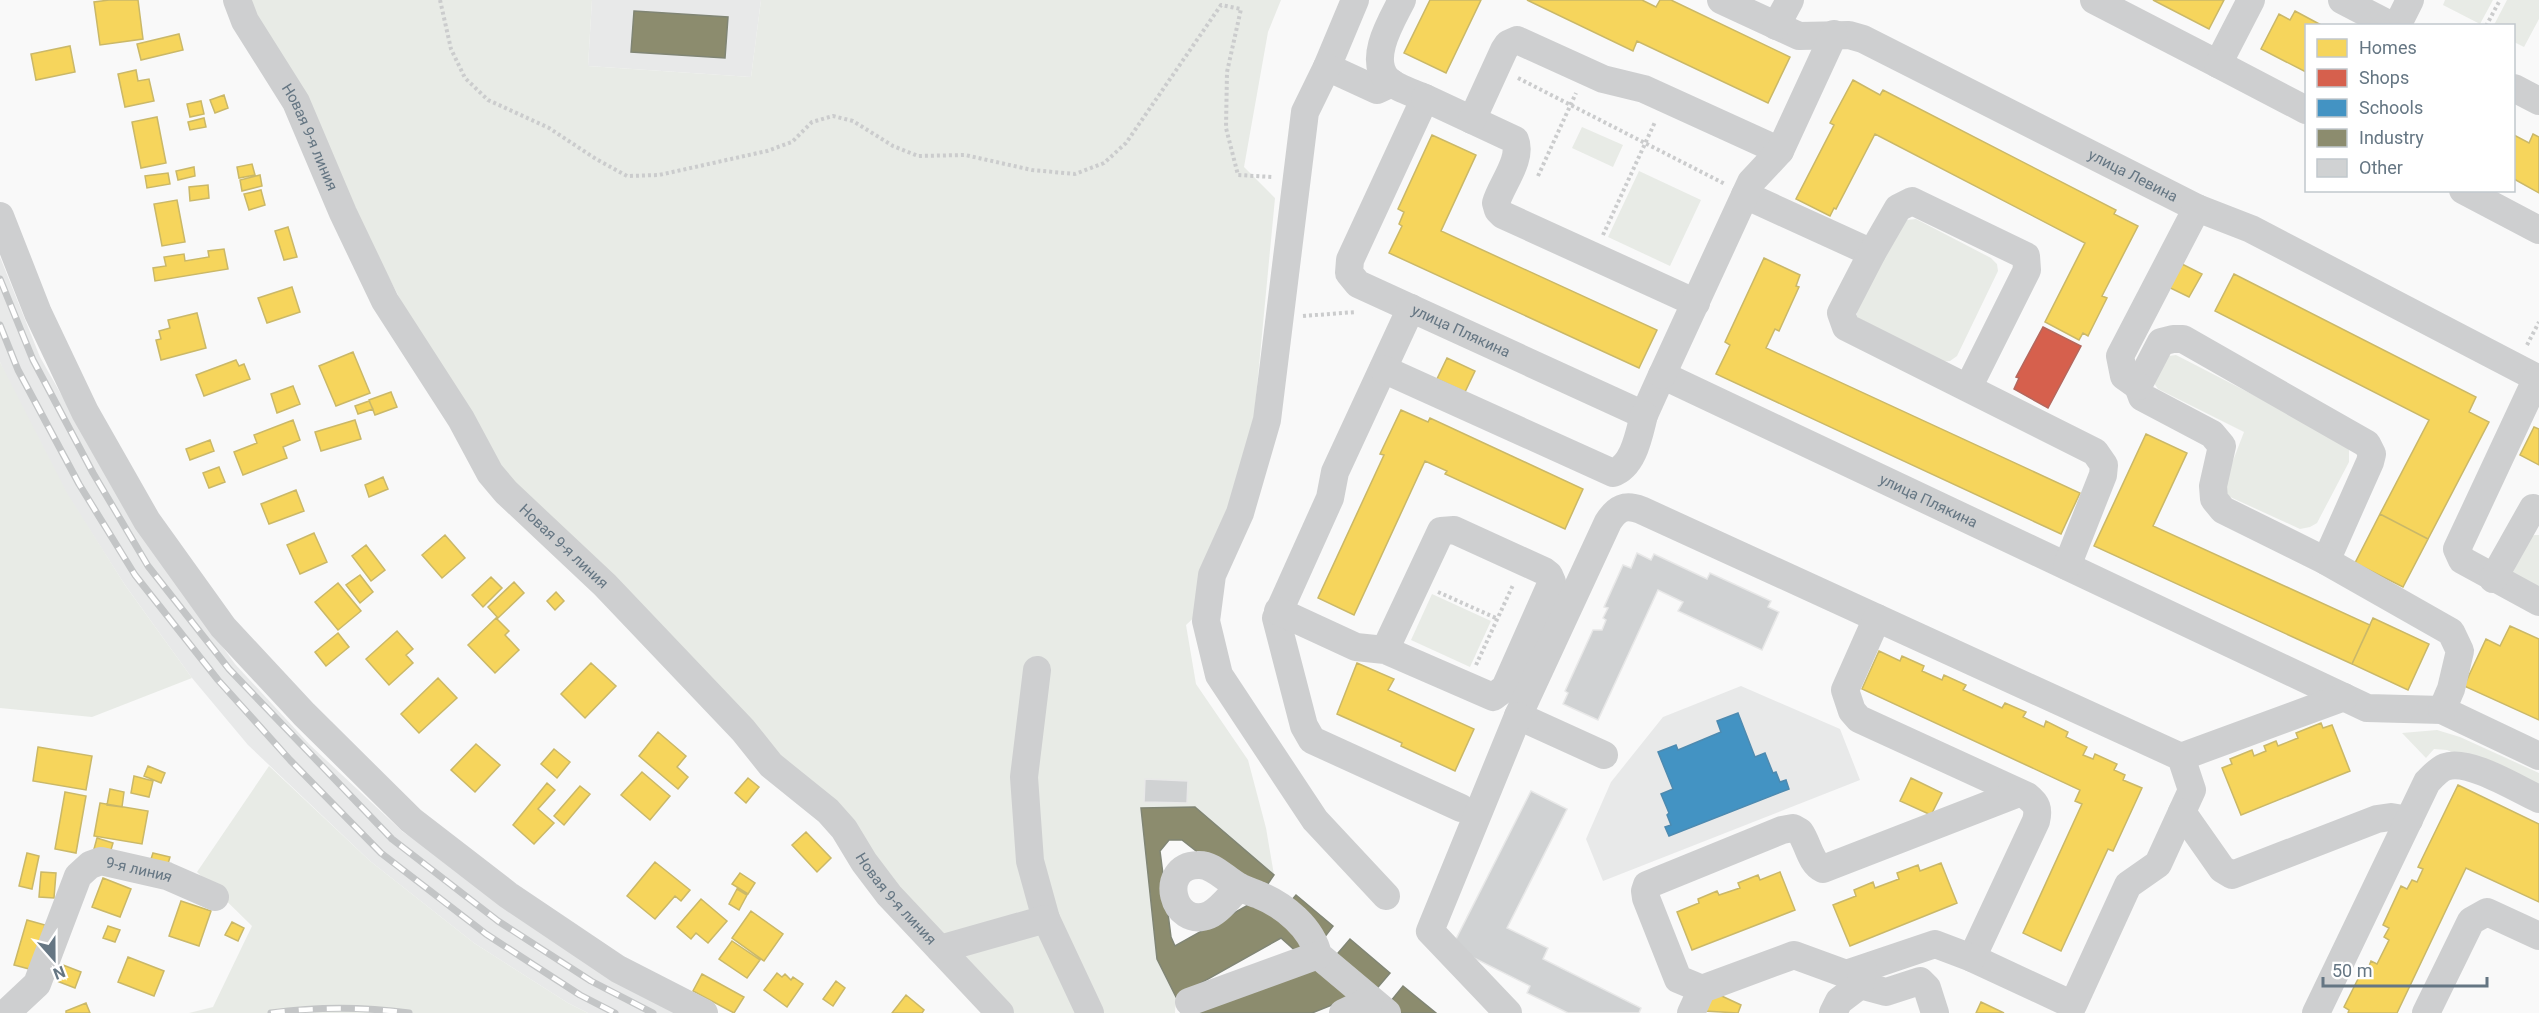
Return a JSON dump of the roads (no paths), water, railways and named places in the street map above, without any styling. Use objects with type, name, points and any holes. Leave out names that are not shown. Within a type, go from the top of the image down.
[{"type":"street","name":"Новая 9-я линия","points":[[237,0],[245,21],[296,102],[343,213],[386,301],[461,419],[490,473],[506,492],[605,585],[743,730],[771,765],[828,811],[844,829],[864,862],[889,895],[1000,1013]]},
{"type":"street","points":[[1355,0],[1305,112],[1267,420],[1240,513],[1212,574],[1206,621],[1219,675],[1315,820],[1386,896]]},
{"type":"street","points":[[1402,0],[1380,44],[1384,74],[1392,83],[1515,140],[1518,147],[1516,156],[1498,196],[1496,203],[1498,210],[1696,303]]},
{"type":"street","name":"улица Левина","points":[[1721,0],[1799,36],[1849,34],[1863,39],[2197,208],[2251,230],[2538,379]]},
{"type":"street","points":[[1776,26],[1790,0]]},
{"type":"street","points":[[2094,0],[2305,109]]},
{"type":"street","points":[[2218,64],[2252,0]]},
{"type":"street","points":[[2342,0],[2388,24]]},
{"type":"street","points":[[2398,24],[2410,0]]},
{"type":"street","points":[[1383,369],[1613,473],[1621,471],[1636,442],[1644,415],[1751,182],[1780,152],[1834,34]]},
{"type":"street","points":[[1472,120],[1508,44],[1517,40],[1603,79],[1644,89],[1780,152]]},
{"type":"street","points":[[1327,67],[1377,90],[1392,83]]},
{"type":"street","name":"улица Плякина","points":[[1425,98],[1350,260],[1349,273],[1358,284],[1644,415]]},
{"type":"street","points":[[2467,192],[2539,230]]},
{"type":"street","points":[[1745,195],[1872,253]]},
{"type":"street","points":[[1968,388],[2027,270],[2026,256],[1912,201],[1898,207],[1872,253],[1841,313],[1846,327],[2095,452],[2103,465],[2103,475],[2067,566]]},
{"type":"street","points":[[2197,208],[2120,356],[2124,376],[2138,386],[2142,397],[2212,434],[2222,446],[2213,486],[2214,499],[2223,510],[2326,561],[2451,632],[2460,651],[2451,689],[2442,710]]},
{"type":"street","points":[[0,216],[38,313],[85,412],[147,521],[223,627],[304,714],[411,820],[508,895],[618,969],[704,1013]]},
{"type":"street","points":[[1402,304],[1383,369],[1335,472],[1330,498],[1278,611],[1277,627],[1304,726],[1312,740],[1461,808]]},
{"type":"street","points":[[2138,386],[2161,342],[2183,339],[2367,444],[2372,454],[2370,462],[2326,561]]},
{"type":"street","name":"улица Плякина","points":[[1662,375],[2367,708],[2442,710],[2539,756]]},
{"type":"street","points":[[2538,379],[2457,549],[2462,560],[2493,579],[2539,602]]},
{"type":"street","points":[[2493,579],[2537,505]]},
{"type":"street","points":[[1508,1013],[1430,931],[1518,716],[1608,522],[1616,510],[1629,506],[2181,757],[2344,697]]},
{"type":"street","points":[[1278,611],[1356,647],[1386,650],[1493,697],[1505,688],[1552,582],[1544,571],[1448,529],[1442,531],[1437,537],[1386,650]]},
{"type":"street","points":[[1877,618],[1845,690],[1855,716],[2019,793],[2034,802],[2038,810],[2036,821],[1972,958]]},
{"type":"street","points":[[1037,670],[1024,777],[1030,861],[1046,919],[1090,1013]]},
{"type":"street","points":[[1518,716],[1604,755]]},
{"type":"street","points":[[1833,1013],[1839,1001],[1862,977],[1922,946],[1935,944],[1972,958],[2073,1009],[2128,885],[2158,864],[2192,790],[2181,757]]},
{"type":"street","points":[[2316,1013],[2427,782],[2446,766],[2459,765],[2472,768],[2539,800]]},
{"type":"street","points":[[1935,1013],[1928,988],[1920,981],[1886,993],[1862,977],[1846,974],[1794,955],[1696,1001],[1678,979],[1646,898],[1647,885],[1782,830],[1793,828],[1800,832],[1817,866],[1823,869],[2019,793]]},
{"type":"street","points":[[2182,812],[2222,869],[2232,875],[2378,819],[2391,817],[2409,820]]},
{"type":"street","name":"9-я линия","points":[[6,1013],[37,984],[78,876],[90,865],[101,861],[167,876],[215,897]]},
{"type":"street","points":[[1239,887],[1269,899],[1299,921],[1315,942],[1318,955],[1379,1007]]},
{"type":"street","points":[[2426,1013],[2471,921],[2487,912],[2539,936]]},
{"type":"street","points":[[940,949],[1046,919]]},
{"type":"street","points":[[1188,1002],[1318,955]]},
{"type":"street","points":[[1343,1013],[1379,1007]]},
{"type":"railway","points":[[0,279],[33,360],[93,473],[148,566],[229,669],[392,839],[498,921],[591,981],[653,1013]]},
{"type":"railway","points":[[0,325],[18,370],[79,484],[135,575],[218,680],[290,760],[381,853],[486,934],[580,995],[615,1013]]},
{"type":"railway","points":[[271,1013],[340,1008],[409,1013]]}]
